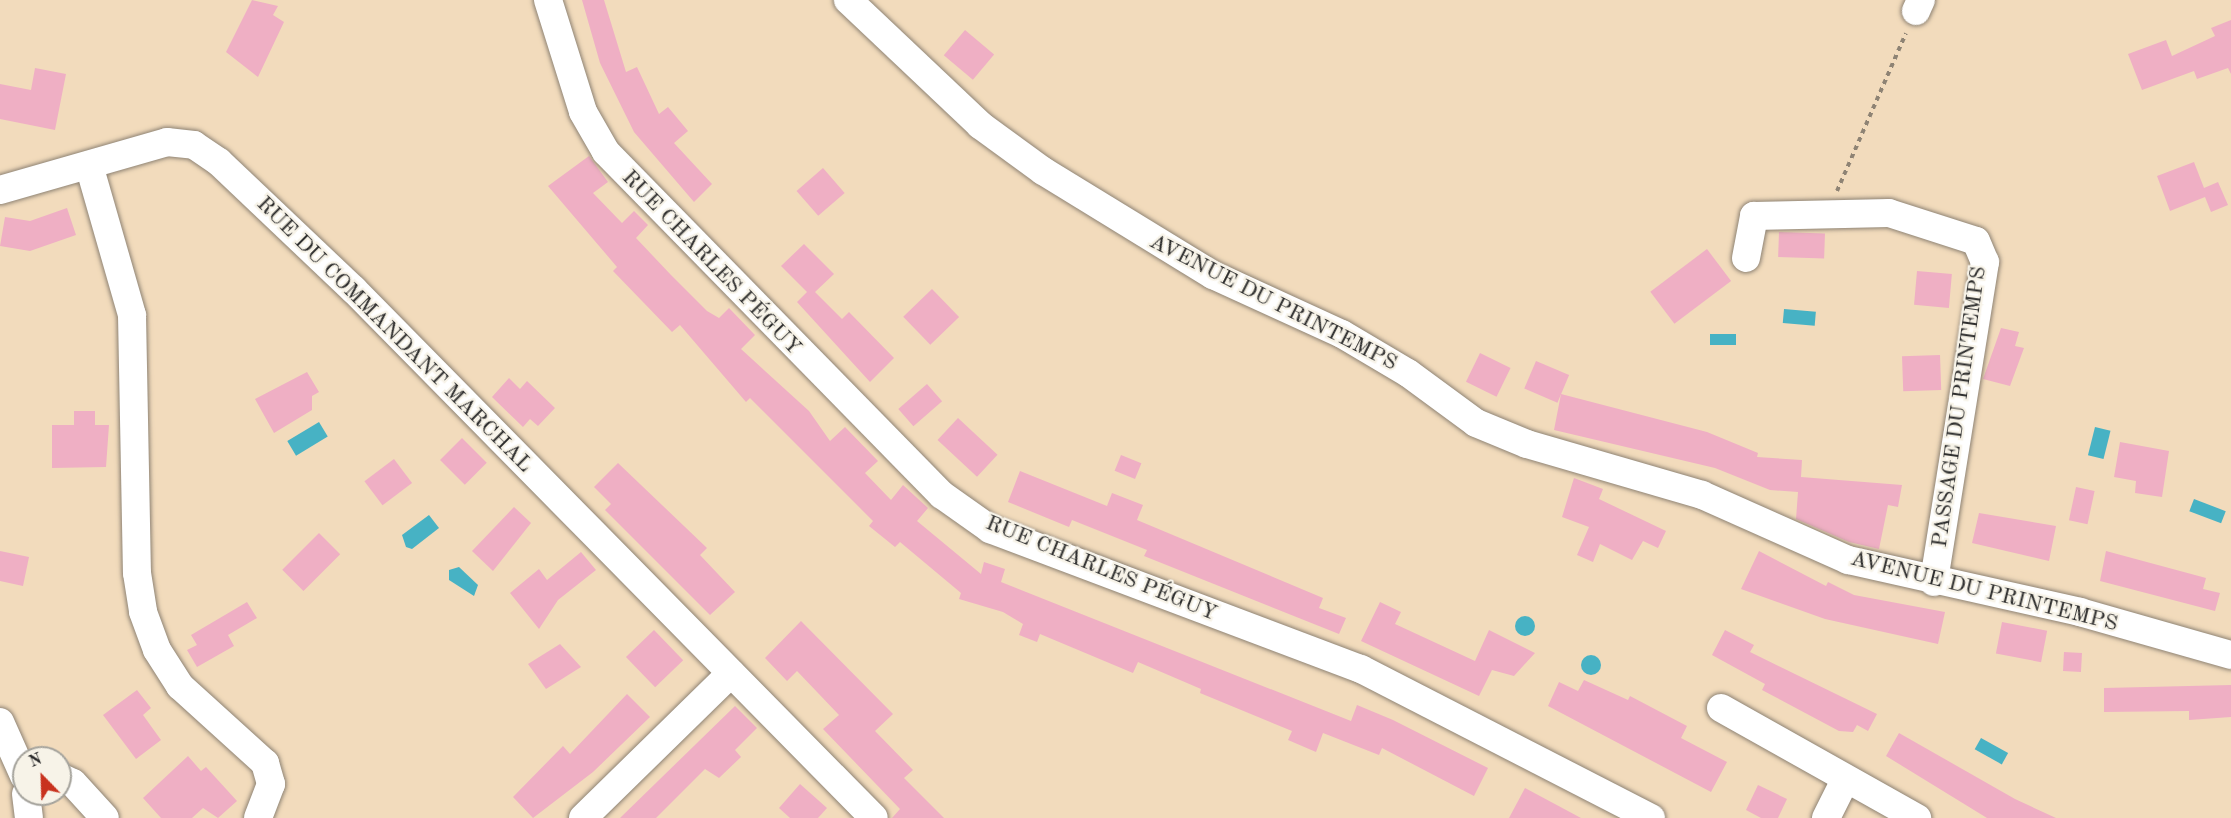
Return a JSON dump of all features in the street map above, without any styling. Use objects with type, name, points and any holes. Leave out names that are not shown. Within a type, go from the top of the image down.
[{"type":"street","name":"RUE CHARLES PÉGUY","points":[[548,0],[583,112],[606,152],[942,495],[990,529],[1361,669],[1651,818]]},
{"type":"street","name":"AVENUE DU PRINTEMPS","points":[[848,0],[980,125],[1043,171],[1213,275],[1342,333],[1408,373],[1476,423],[1527,444],[1702,495],[1848,560],[1934,582],[2080,612],[2231,655]]},
{"type":"street","name":"RUE DU COMMANDANT MARCHAL","points":[[0,190],[167,142],[194,145],[219,162],[353,289],[874,818]]},
{"type":"street","points":[[89,165],[132,315],[143,612],[157,650],[180,686],[265,763],[271,784],[258,818]]},
{"type":"street","name":"PASSAGE DU PRINTEMPS","points":[[1746,258],[1754,216],[1828,211],[1889,213],[1976,241],[1985,262],[1934,582]]},
{"type":"street","points":[[583,818],[731,673]]},
{"type":"street","points":[[1721,708],[1845,780],[1917,818]]},
{"type":"street","points":[[0,722],[12,748]]},
{"type":"street","points":[[1827,818],[1845,780]]},
{"type":"street","points":[[72,782],[105,818]]},
{"type":"path","points":[[1828,211],[1918,5]]},
{"type":"water","points":[[1784,309],[1816,312],[1815,326],[1783,323]]},
{"type":"water","points":[[1710,334],[1736,334],[1736,345],[1710,345]]},
{"type":"water","points":[[319,422],[328,437],[296,456],[287,441]]},
{"type":"water","points":[[2095,427],[2111,431],[2104,459],[2088,455]]},
{"type":"water","points":[[2194,499],[2226,511],[2221,523],[2189,511]]},
{"type":"water","points":[[429,515],[439,528],[412,549],[406,547],[402,535]]},
{"type":"water","points":[[459,567],[478,585],[474,596],[449,580],[449,570]]},
{"type":"water","points":[[1521,616],[1529,616],[1535,622],[1535,630],[1529,636],[1521,636],[1515,630],[1515,622]]},
{"type":"water","points":[[1587,655],[1595,655],[1601,661],[1601,669],[1595,675],[1587,675],[1581,669],[1581,661]]},
{"type":"water","points":[[1981,738],[2008,753],[2002,764],[1975,749]]},
{"type":"building","points":[[252,0],[278,6],[273,15],[284,22],[258,77],[226,52]]},
{"type":"building","points":[[582,0],[604,0],[626,72],[637,67],[659,114],[668,107],[688,131],[674,143],[712,184],[694,202],[634,132],[600,63]]},
{"type":"building","points":[[2231,20],[2231,74],[2228,68],[2197,79],[2194,71],[2142,90],[2128,54],[2166,40],[2172,56],[2215,36],[2211,28]]},
{"type":"building","points":[[965,30],[994,54],[973,80],[944,55]]},
{"type":"building","points":[[35,68],[66,74],[55,130],[0,119],[0,84],[31,90]]},
{"type":"building","points":[[589,156],[608,182],[593,193],[622,223],[634,211],[648,225],[636,238],[671,275],[707,311],[719,318],[729,308],[755,335],[741,349],[809,411],[830,441],[845,427],[878,461],[865,473],[891,500],[903,485],[928,508],[917,521],[981,574],[984,562],[1005,569],[1001,582],[1351,721],[1357,705],[1393,720],[1488,768],[1474,796],[1382,748],[1379,755],[1323,733],[1316,752],[1288,740],[1292,731],[1200,693],[1201,689],[1138,662],[1133,673],[1040,634],[1037,642],[1019,635],[1023,624],[1003,612],[959,599],[961,593],[900,542],[895,547],[869,526],[873,521],[750,398],[746,402],[680,325],[672,332],[613,271],[617,267],[548,186]]},
{"type":"building","points":[[2194,162],[2204,188],[2218,182],[2228,205],[2211,212],[2205,197],[2170,211],[2157,176]]},
{"type":"building","points":[[823,168],[845,193],[818,216],[797,191]]},
{"type":"building","points":[[67,208],[76,235],[30,251],[0,246],[5,217],[30,221]]},
{"type":"building","points":[[1779,232],[1825,234],[1824,259],[1778,257]]},
{"type":"building","points":[[804,244],[834,274],[815,292],[842,319],[849,312],[894,358],[870,382],[797,302],[807,292],[781,266]]},
{"type":"building","points":[[1707,249],[1731,281],[1674,324],[1650,292]]},
{"type":"building","points":[[1917,271],[1952,274],[1949,308],[1914,305]]},
{"type":"building","points":[[932,289],[959,317],[930,345],[903,317]]},
{"type":"building","points":[[2001,328],[2019,332],[2015,346],[2024,348],[2010,386],[1983,379]]},
{"type":"building","points":[[1480,353],[1511,368],[1497,397],[1466,382]]},
{"type":"building","points":[[1940,355],[1941,390],[1903,391],[1902,356]]},
{"type":"building","points":[[1536,361],[1569,375],[1557,403],[1524,389]]},
{"type":"building","points":[[307,372],[319,392],[312,396],[312,410],[274,433],[255,399]]},
{"type":"building","points":[[509,378],[520,389],[527,381],[555,408],[538,426],[530,419],[523,427],[492,397]]},
{"type":"building","points":[[927,384],[942,401],[913,426],[898,409]]},
{"type":"building","points":[[1561,394],[1707,432],[1758,453],[1757,457],[1802,460],[1801,477],[1902,485],[1898,507],[1888,505],[1879,549],[1849,542],[1796,519],[1798,492],[1770,490],[1715,468],[1554,430]]},
{"type":"building","points":[[74,411],[95,411],[95,425],[109,425],[106,467],[52,468],[52,425],[74,425]]},
{"type":"building","points":[[958,418],[997,455],[977,477],[938,440]]},
{"type":"building","points":[[462,438],[487,463],[465,485],[440,460]]},
{"type":"building","points":[[2120,442],[2169,451],[2162,497],[2135,493],[2136,481],[2114,477]]},
{"type":"building","points":[[1121,455],[1141,463],[1135,479],[1115,471]]},
{"type":"building","points":[[394,459],[412,483],[383,505],[364,481]]},
{"type":"building","points":[[618,463],[707,548],[700,555],[735,592],[710,615],[605,510],[611,504],[594,487]]},
{"type":"building","points":[[1020,471],[1107,506],[1112,493],[1143,505],[1137,520],[1323,598],[1319,608],[1346,618],[1339,634],[1144,556],[1147,550],[1072,520],[1069,527],[1008,502]]},
{"type":"building","points":[[1574,478],[1603,489],[1599,499],[1666,531],[1658,548],[1643,541],[1632,560],[1600,544],[1593,562],[1577,555],[1589,527],[1562,517]]},
{"type":"building","points":[[2076,487],[2095,491],[2088,524],[2069,520]]},
{"type":"building","points":[[514,507],[531,523],[493,571],[472,551]]},
{"type":"building","points":[[1979,513],[2056,526],[2049,561],[1972,543]]},
{"type":"building","points":[[319,533],[340,554],[303,591],[282,570]]},
{"type":"building","points":[[0,551],[29,557],[23,586],[0,581]]},
{"type":"building","points":[[1759,551],[1826,586],[1828,582],[1854,595],[1945,612],[1938,644],[1825,619],[1741,589]]},
{"type":"building","points":[[2106,551],[2206,578],[2203,589],[2220,593],[2215,611],[2100,581]]},
{"type":"building","points":[[581,552],[596,570],[558,600],[539,629],[510,593],[539,569],[547,580]]},
{"type":"building","points":[[247,602],[257,618],[228,635],[234,646],[197,667],[187,650],[197,645],[191,635]]},
{"type":"building","points":[[1380,602],[1401,612],[1395,624],[1475,661],[1489,630],[1535,653],[1514,676],[1492,670],[1479,696],[1361,641]]},
{"type":"building","points":[[801,621],[893,714],[875,731],[913,770],[904,778],[944,818],[892,818],[900,809],[823,729],[839,715],[797,671],[787,681],[765,658]]},
{"type":"building","points":[[2002,622],[2047,631],[2041,662],[1996,653]]},
{"type":"building","points":[[654,630],[683,660],[655,687],[626,657]]},
{"type":"building","points":[[1725,630],[1754,645],[1750,652],[1877,714],[1868,731],[1857,725],[1853,732],[1839,731],[1762,690],[1765,684],[1712,655]]},
{"type":"building","points":[[560,644],[581,667],[546,689],[528,664]]},
{"type":"building","points":[[2064,652],[2082,653],[2081,672],[2063,671]]},
{"type":"building","points":[[1584,680],[1628,700],[1630,696],[1687,726],[1681,738],[1727,762],[1711,792],[1548,706],[1559,682],[1578,691]]},
{"type":"building","points":[[2231,685],[2231,717],[2189,720],[2189,711],[2104,712],[2104,688]]},
{"type":"building","points":[[137,690],[151,708],[143,715],[161,740],[136,759],[103,715]]},
{"type":"building","points":[[627,694],[650,717],[593,772],[533,818],[513,797],[563,746],[570,754]]},
{"type":"building","points":[[735,706],[757,728],[735,750],[741,757],[719,778],[705,769],[656,818],[620,818]]},
{"type":"building","points":[[1899,733],[2015,799],[2056,818],[1987,818],[1886,756]]},
{"type":"building","points":[[188,756],[201,771],[206,767],[237,801],[218,818],[203,808],[192,818],[161,818],[143,798]]},
{"type":"building","points":[[800,784],[827,808],[818,818],[790,818],[779,808]]},
{"type":"building","points":[[1758,785],[1787,799],[1778,818],[1761,818],[1746,810]]},
{"type":"building","points":[[1525,788],[1581,818],[1509,818]]}]
